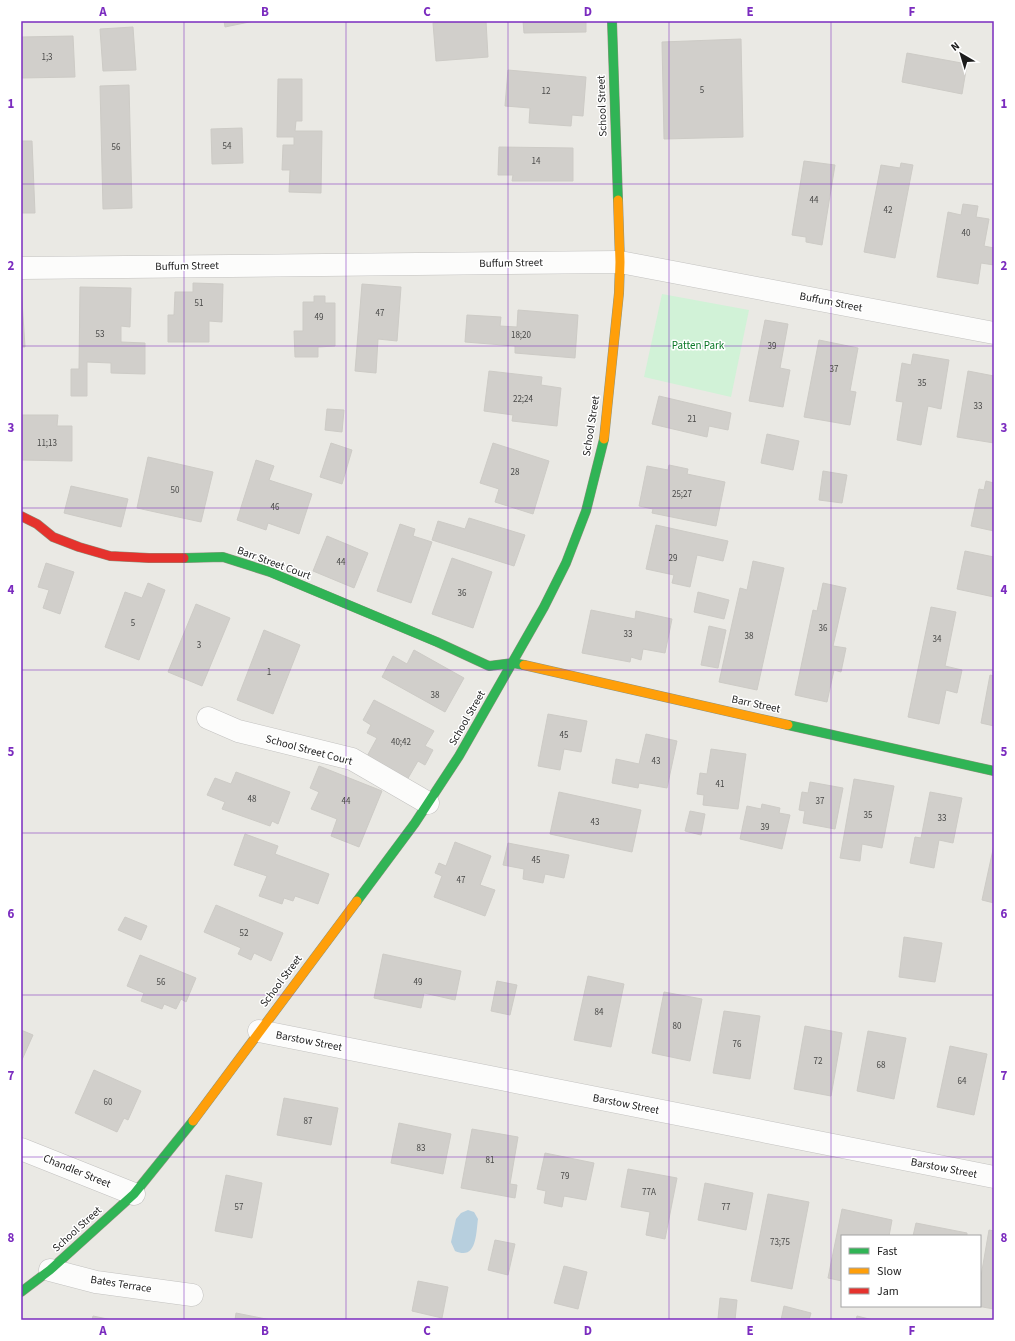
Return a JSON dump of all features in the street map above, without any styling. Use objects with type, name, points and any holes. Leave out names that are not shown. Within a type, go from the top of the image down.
[{"type":"street","name":"School Street","points":[[21,1292],[50,1270],[134,1194],[198,1114],[406,836],[459,756],[513,663],[566,563],[586,511],[604,438],[619,293],[620,262],[612,21]]},
{"type":"street","name":"Buffum Street","points":[[21,268],[620,262],[994,333]]},
{"type":"street","name":"Barr Street Court","points":[[21,516],[38,524],[53,537],[79,547],[110,556],[149,558],[224,557],[270,572],[437,642],[489,666],[513,663]]},
{"type":"street","name":"Barr Street","points":[[513,663],[994,770]]},
{"type":"street","name":"School Street Court","points":[[208,718],[238,731],[352,760],[428,803]]},
{"type":"street","name":"Barstow Street","points":[[259,1031],[994,1178]]},
{"type":"street","name":"Chandler Street","points":[[21,1148],[134,1194]]},
{"type":"street","name":"Bates Terrace","points":[[50,1270],[96,1282],[192,1295]]},
{"type":"green space","name":"Patten Park","points":[[662,294],[749,310],[731,397],[644,377]]},
{"type":"water","points":[[468,1210],[474,1212],[478,1219],[477,1231],[474,1244],[471,1249],[468,1252],[462,1253],[455,1251],[451,1242],[456,1219],[461,1213]]},
{"type":"building","points":[[224,21],[254,21],[225,27]]},
{"type":"building","points":[[486,21],[488,57],[436,61],[433,23]]},
{"type":"building","points":[[523,21],[586,21],[586,32],[524,33]]},
{"type":"building","points":[[133,27],[136,70],[103,71],[100,29]]},
{"type":"building","points":[[73,36],[75,77],[21,78],[21,37]]},
{"type":"building","points":[[741,39],[743,137],[664,139],[662,42]]},
{"type":"building","points":[[907,53],[967,64],[962,94],[902,82]]},
{"type":"building","points":[[508,70],[586,77],[583,116],[572,115],[571,126],[529,123],[530,108],[505,106]]},
{"type":"building","points":[[278,79],[302,79],[302,121],[296,121],[295,131],[322,131],[321,193],[289,192],[290,170],[282,170],[283,145],[294,145],[294,137],[277,137]]},
{"type":"building","points":[[129,85],[132,208],[103,209],[100,86]]},
{"type":"building","points":[[242,128],[243,163],[212,164],[211,129]]},
{"type":"building","points":[[21,141],[32,141],[35,213],[21,213]]},
{"type":"building","points":[[499,147],[573,148],[573,181],[512,181],[513,175],[498,175]]},
{"type":"building","points":[[804,161],[835,165],[822,245],[806,242],[806,237],[792,235]]},
{"type":"building","points":[[901,163],[913,165],[895,258],[864,252],[881,165],[900,168]]},
{"type":"building","points":[[963,204],[978,206],[976,217],[989,219],[984,246],[994,248],[994,265],[981,263],[978,284],[937,277],[948,212],[961,215]]},
{"type":"building","points":[[193,283],[223,284],[222,322],[209,321],[209,342],[168,342],[168,315],[174,315],[175,292],[193,292]]},
{"type":"building","points":[[362,284],[401,287],[397,341],[378,339],[376,373],[355,371]]},
{"type":"building","points":[[21,285],[25,347],[21,347]]},
{"type":"building","points":[[80,287],[131,288],[130,327],[121,326],[121,342],[145,343],[145,374],[111,373],[111,363],[87,362],[87,396],[71,396],[71,369],[79,369]]},
{"type":"building","points":[[314,296],[325,296],[325,303],[335,303],[335,346],[318,347],[318,357],[295,357],[294,331],[303,331],[303,302],[314,302]]},
{"type":"building","points":[[518,310],[578,315],[575,358],[515,353],[515,346],[465,342],[467,315],[501,317],[500,326],[517,327]]},
{"type":"building","points":[[765,320],[788,324],[780,368],[790,370],[783,407],[749,401]]},
{"type":"building","points":[[819,340],[858,348],[850,391],[856,392],[850,425],[804,417]]},
{"type":"building","points":[[913,354],[949,360],[941,409],[928,406],[921,445],[897,440],[903,402],[896,401],[902,363],[911,365]]},
{"type":"building","points":[[489,371],[542,377],[541,385],[561,388],[557,426],[512,421],[513,415],[484,411]]},
{"type":"building","points":[[968,371],[994,376],[994,443],[957,437]]},
{"type":"building","points":[[659,396],[731,413],[728,430],[709,426],[707,437],[652,424]]},
{"type":"building","points":[[327,409],[344,410],[342,432],[325,430]]},
{"type":"building","points":[[21,415],[58,415],[57,426],[72,426],[72,461],[21,460]]},
{"type":"building","points":[[767,434],[799,441],[793,470],[761,463]]},
{"type":"building","points":[[331,443],[352,450],[342,484],[320,477]]},
{"type":"building","points":[[493,443],[549,461],[533,514],[495,502],[499,489],[480,483]]},
{"type":"building","points":[[148,457],[213,472],[201,522],[137,508]]},
{"type":"building","points":[[256,460],[274,466],[269,480],[312,494],[299,534],[268,523],[266,530],[237,520]]},
{"type":"building","points":[[669,465],[688,469],[687,474],[725,482],[716,526],[652,513],[653,509],[639,506],[647,466],[668,470]]},
{"type":"building","points":[[823,471],[847,475],[842,503],[819,500]]},
{"type":"building","points":[[986,481],[994,483],[994,531],[971,526],[979,489],[984,490]]},
{"type":"building","points":[[71,486],[128,499],[121,527],[64,513]]},
{"type":"building","points":[[469,518],[525,535],[514,566],[432,540],[438,521],[465,529]]},
{"type":"building","points":[[400,524],[415,529],[413,536],[432,542],[411,603],[377,591]]},
{"type":"building","points":[[656,525],[728,541],[723,561],[697,555],[690,587],[672,583],[674,575],[646,569]]},
{"type":"building","points":[[327,536],[368,553],[354,588],[313,571]]},
{"type":"building","points":[[965,551],[994,557],[994,597],[957,589]]},
{"type":"building","points":[[452,558],[492,572],[473,628],[432,614]]},
{"type":"building","points":[[753,561],[784,568],[757,690],[719,682],[740,588],[747,590]]},
{"type":"building","points":[[46,563],[74,572],[60,614],[43,608],[49,590],[38,587]]},
{"type":"building","points":[[148,583],[165,590],[139,660],[105,647],[125,592],[142,598]]},
{"type":"building","points":[[823,583],[846,588],[833,646],[846,648],[841,672],[834,670],[827,702],[795,695],[813,610],[817,611]]},
{"type":"building","points":[[698,592],[729,600],[724,619],[694,612]]},
{"type":"building","points":[[196,604],[230,618],[202,686],[168,672]]},
{"type":"building","points":[[931,607],[956,612],[945,666],[962,670],[957,693],[946,690],[939,724],[908,717]]},
{"type":"building","points":[[591,610],[635,619],[636,611],[672,619],[665,653],[643,649],[641,660],[631,657],[630,662],[582,653]]},
{"type":"building","points":[[709,626],[726,630],[718,668],[701,665]]},
{"type":"building","points":[[264,630],[300,645],[273,714],[237,700]]},
{"type":"building","points":[[414,650],[464,678],[445,712],[382,677],[393,656],[407,664]]},
{"type":"building","points":[[990,675],[994,676],[994,726],[981,723]]},
{"type":"building","points":[[374,700],[434,731],[425,746],[433,750],[425,765],[418,761],[407,780],[366,758],[377,738],[367,733],[371,725],[363,720]]},
{"type":"building","points":[[548,714],[587,721],[581,752],[564,749],[560,770],[538,766]]},
{"type":"building","points":[[646,734],[677,741],[667,788],[639,783],[638,788],[612,783],[616,759],[639,764]]},
{"type":"building","points":[[711,749],[746,754],[738,809],[703,805],[704,795],[697,794],[700,773],[707,774]]},
{"type":"building","points":[[319,766],[382,791],[359,847],[331,836],[337,819],[311,809],[319,792],[310,788]]},
{"type":"building","points":[[236,772],[290,792],[278,824],[272,821],[270,826],[222,809],[225,802],[207,795],[215,778],[231,784]]},
{"type":"building","points":[[854,779],[894,786],[882,848],[862,844],[860,861],[840,858]]},
{"type":"building","points":[[810,782],[843,788],[835,829],[803,823],[805,811],[799,810],[802,792],[808,793]]},
{"type":"building","points":[[559,792],[641,810],[632,852],[550,834]]},
{"type":"building","points":[[930,792],[962,798],[953,843],[939,840],[934,868],[910,863],[915,837],[921,838]]},
{"type":"building","points":[[762,804],[780,808],[779,813],[790,815],[782,849],[740,839],[747,806],[761,809]]},
{"type":"building","points":[[690,811],[705,814],[701,835],[685,831]]},
{"type":"building","points":[[245,834],[278,846],[275,854],[329,874],[318,904],[295,896],[293,901],[284,898],[282,904],[259,896],[267,876],[234,865]]},
{"type":"building","points":[[455,842],[491,856],[480,885],[495,890],[485,916],[434,897],[442,876],[435,873],[439,863],[446,866]]},
{"type":"building","points":[[508,843],[569,855],[564,878],[545,874],[543,883],[523,879],[524,869],[503,865]]},
{"type":"building","points":[[994,845],[994,903],[982,900]]},
{"type":"building","points":[[216,905],[283,933],[271,961],[254,953],[251,960],[238,954],[241,948],[204,932]]},
{"type":"building","points":[[125,917],[147,926],[141,940],[118,930]]},
{"type":"building","points":[[904,937],[942,943],[935,982],[899,977]]},
{"type":"building","points":[[383,954],[461,971],[455,1000],[424,993],[421,1008],[374,998]]},
{"type":"building","points":[[140,955],[196,978],[186,1002],[181,999],[176,1009],[164,1004],[162,1009],[141,1001],[144,993],[127,986]]},
{"type":"building","points":[[588,976],[624,984],[611,1047],[574,1040]]},
{"type":"building","points":[[497,981],[517,985],[510,1015],[491,1011]]},
{"type":"building","points":[[664,992],[702,999],[690,1061],[652,1053]]},
{"type":"building","points":[[724,1011],[760,1016],[750,1079],[713,1073]]},
{"type":"building","points":[[805,1026],[842,1033],[831,1096],[794,1089]]},
{"type":"building","points":[[21,1030],[33,1035],[21,1062]]},
{"type":"building","points":[[868,1031],[906,1038],[894,1099],[857,1091]]},
{"type":"building","points":[[950,1046],[987,1054],[974,1115],[937,1107]]},
{"type":"building","points":[[94,1070],[141,1091],[128,1120],[124,1118],[117,1132],[75,1113]]},
{"type":"building","points":[[284,1098],[338,1108],[331,1145],[277,1135]]},
{"type":"building","points":[[399,1123],[451,1134],[443,1174],[391,1163]]},
{"type":"building","points":[[472,1129],[518,1137],[510,1184],[517,1185],[515,1198],[461,1188]]},
{"type":"building","points":[[545,1153],[594,1163],[586,1200],[564,1196],[562,1207],[544,1203],[546,1191],[537,1189]]},
{"type":"building","points":[[628,1169],[677,1178],[665,1239],[646,1235],[650,1212],[621,1207]]},
{"type":"building","points":[[226,1175],[262,1183],[252,1238],[215,1231]]},
{"type":"building","points":[[705,1183],[753,1193],[746,1230],[698,1220]]},
{"type":"building","points":[[768,1194],[809,1202],[792,1289],[751,1281]]},
{"type":"building","points":[[842,1209],[892,1220],[889,1235],[841,1235],[841,1281],[828,1278]]},
{"type":"building","points":[[916,1223],[967,1233],[967,1235],[913,1235]]},
{"type":"building","points":[[989,1230],[994,1231],[994,1309],[981,1307],[981,1276]]},
{"type":"building","points":[[495,1240],[515,1244],[508,1275],[488,1270]]},
{"type":"building","points":[[564,1266],[587,1272],[578,1309],[554,1303]]},
{"type":"building","points":[[418,1281],[448,1287],[442,1318],[412,1311]]},
{"type":"building","points":[[720,1298],[737,1300],[735,1320],[718,1319]]},
{"type":"building","points":[[784,1306],[811,1313],[809,1320],[781,1320]]},
{"type":"building","points":[[236,1313],[271,1320],[235,1320]]},
{"type":"building","points":[[93,1316],[112,1320],[92,1320]]},
{"type":"building","points":[[857,1316],[873,1320],[856,1320]]},
{"type":"traffic: fast","points":[[612,21],[618,200]]},
{"type":"traffic: fast","points":[[357,901],[415,823],[459,756],[544,607],[566,563],[586,511],[604,439]]},
{"type":"traffic: fast","points":[[184,558],[223,557],[270,572],[437,642],[489,666],[513,663],[524,665]]},
{"type":"traffic: fast","points":[[788,725],[994,771]]},
{"type":"traffic: fast","points":[[21,1292],[50,1270],[134,1194],[193,1121]]},
{"type":"traffic: slow","points":[[604,439],[619,293],[620,262],[618,200]]},
{"type":"traffic: slow","points":[[524,665],[788,725]]},
{"type":"traffic: slow","points":[[193,1121],[357,901]]},
{"type":"traffic: jam","points":[[21,516],[37,524],[53,537],[79,547],[110,556],[184,558]]}]
